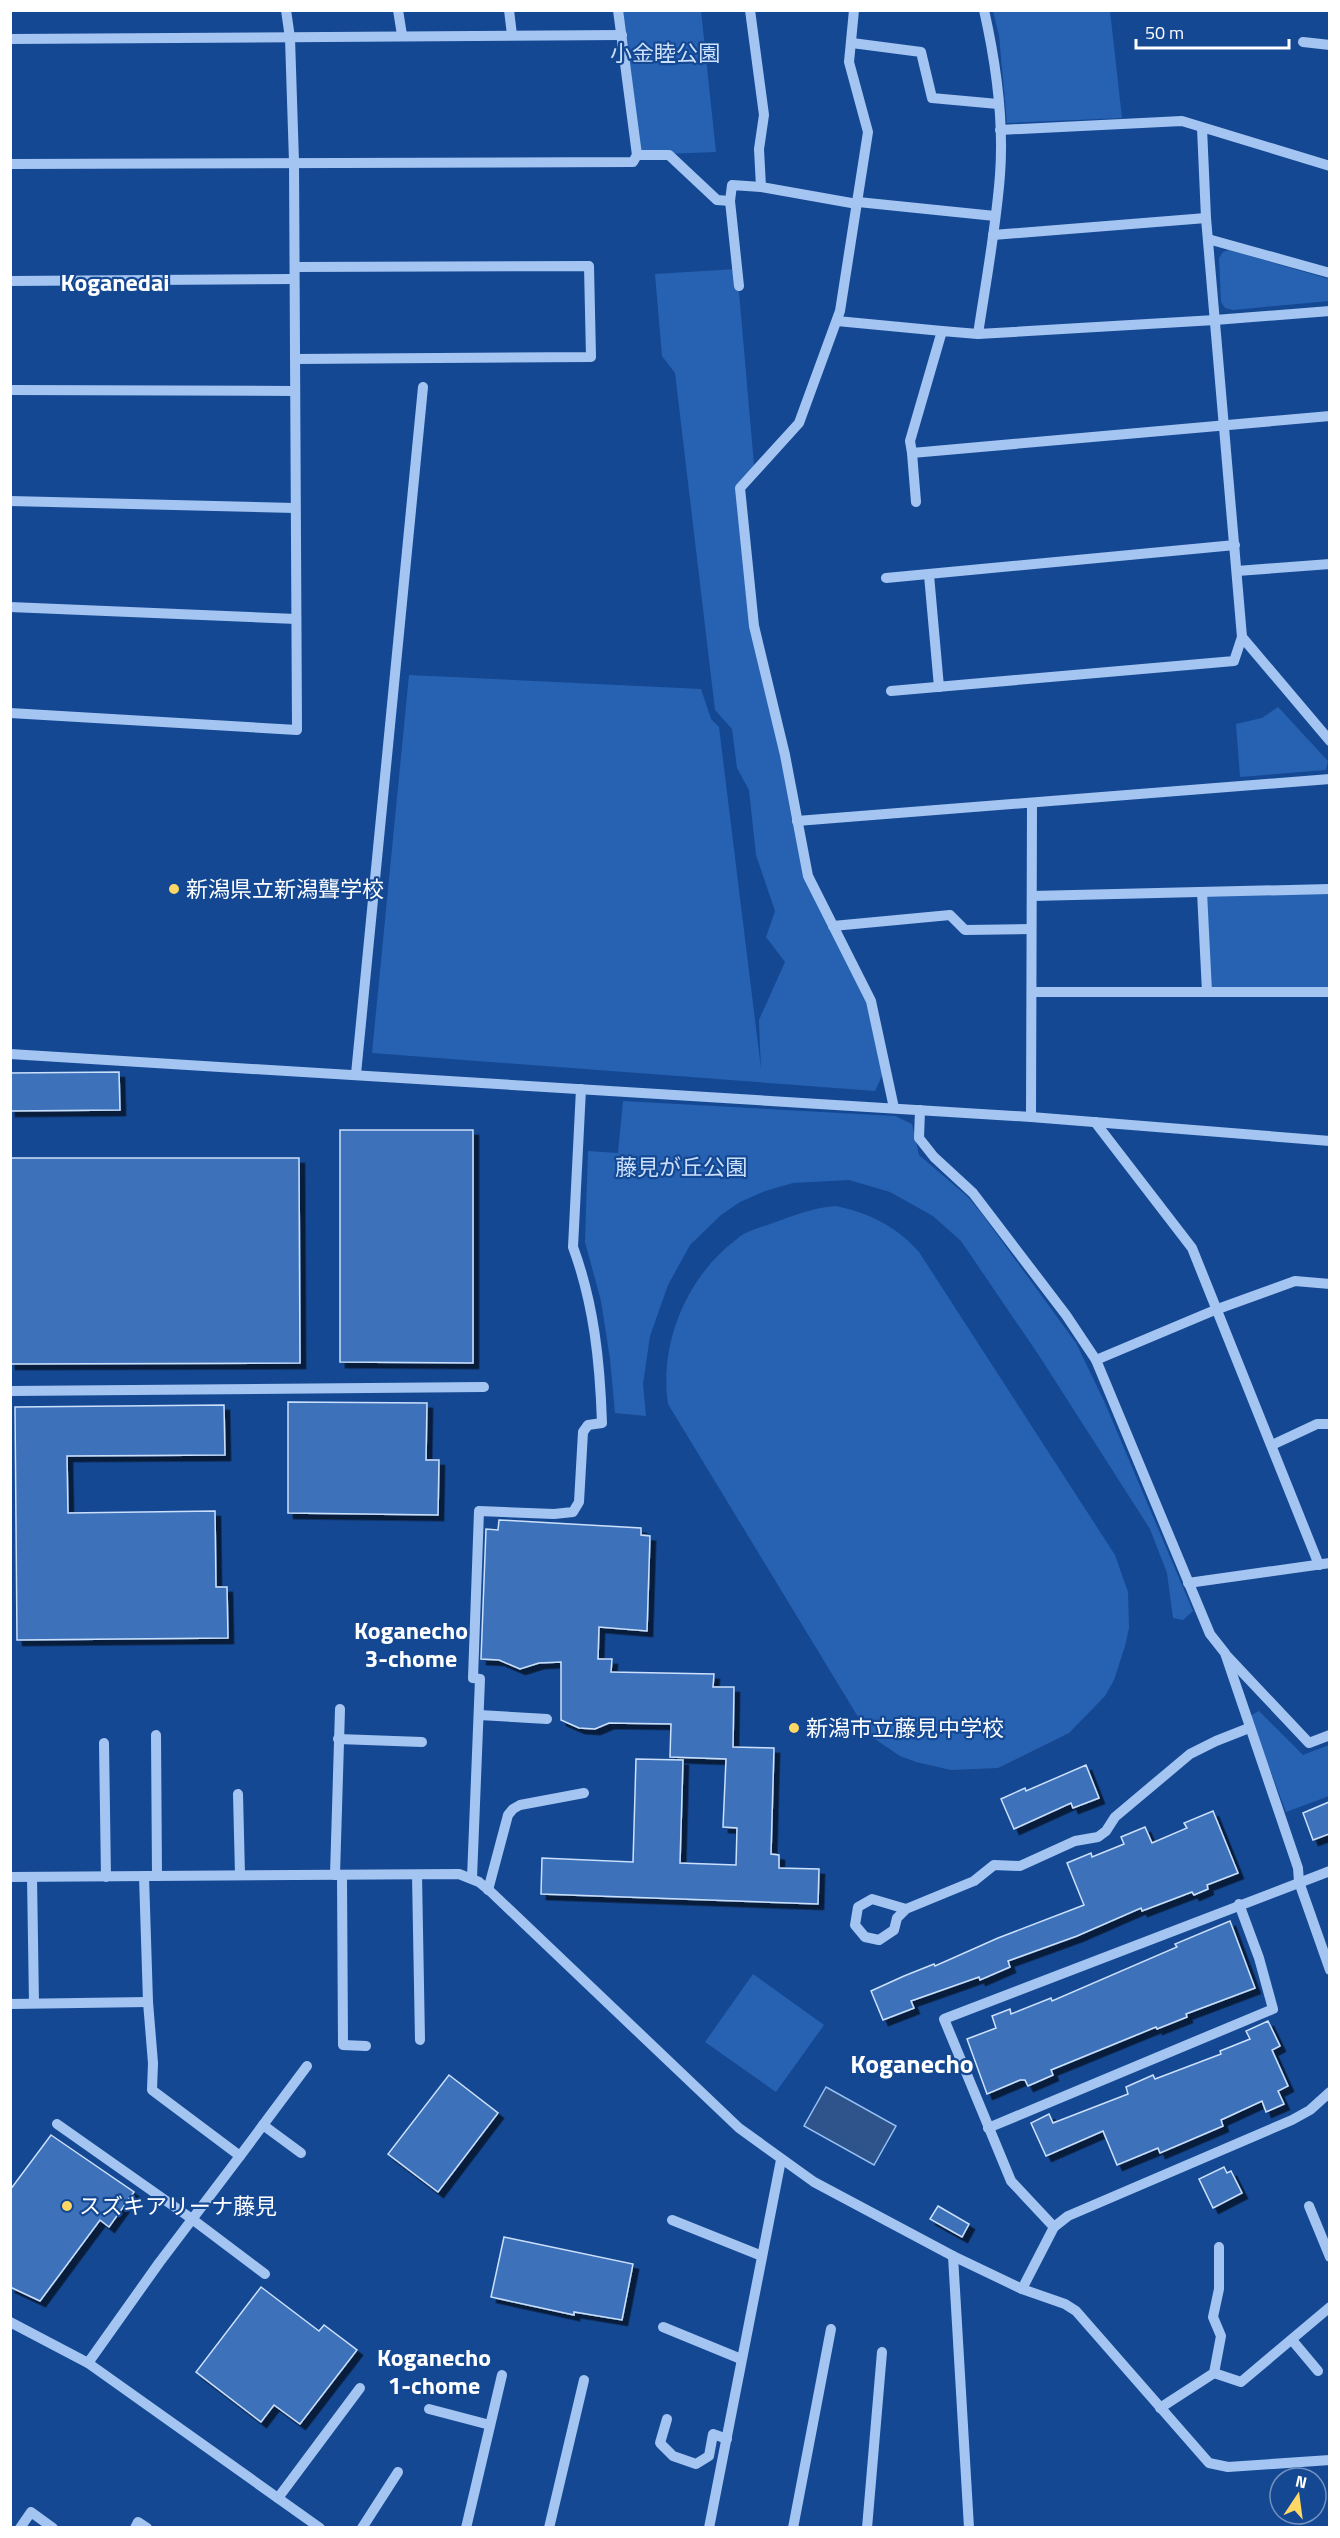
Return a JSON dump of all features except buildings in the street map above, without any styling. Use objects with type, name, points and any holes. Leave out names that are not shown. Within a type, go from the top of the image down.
[{"type":"street","points":[[10,713],[297,730],[294,162],[290,38],[286,10]]},
{"type":"street","points":[[398,10],[402,35]]},
{"type":"street","points":[[509,10],[512,35]]},
{"type":"street","points":[[10,164],[633,162],[637,155],[618,10]]},
{"type":"street","points":[[750,10],[764,115],[759,149],[761,187]]},
{"type":"street","points":[[854,10],[849,62],[867,132],[858,203],[837,321],[799,423],[741,488],[754,626],[786,755],[808,876],[871,1001],[894,1108]]},
{"type":"street","points":[[978,334],[1000,173],[998,104],[991,39],[984,10]]},
{"type":"street","points":[[10,39],[622,35]]},
{"type":"street","points":[[1303,42],[1329,45]]},
{"type":"street","points":[[852,43],[921,52],[932,98],[998,104]]},
{"type":"street","points":[[999,130],[1182,121],[1329,166]]},
{"type":"street","points":[[891,691],[1234,661],[1242,637],[1206,218],[1202,128]]},
{"type":"street","points":[[637,155],[669,155],[717,200],[730,201]]},
{"type":"street","points":[[739,286],[730,201],[732,185],[761,187],[858,203],[995,216]]},
{"type":"street","points":[[993,235],[1206,218]]},
{"type":"street","points":[[1208,239],[1329,273]]},
{"type":"street","points":[[295,267],[589,266],[591,357],[295,359]]},
{"type":"street","points":[[10,281],[293,279]]},
{"type":"street","points":[[837,321],[978,334],[1329,311]]},
{"type":"street","points":[[916,502],[910,441],[942,331]]},
{"type":"street","points":[[356,1074],[423,387]]},
{"type":"street","points":[[10,390],[295,391]]},
{"type":"street","points":[[912,453],[1329,416]]},
{"type":"street","points":[[10,501],[295,508]]},
{"type":"street","points":[[886,578],[1234,545]]},
{"type":"street","points":[[1237,571],[1329,564]]},
{"type":"street","points":[[929,575],[939,687]]},
{"type":"street","points":[[10,607],[296,619]]},
{"type":"street","points":[[1242,637],[1329,741]]},
{"type":"street","points":[[797,821],[1329,779]]},
{"type":"street","points":[[1031,1117],[1032,802]]},
{"type":"street","points":[[1032,896],[1329,889]]},
{"type":"street","points":[[1202,892],[1207,992]]},
{"type":"street","points":[[833,926],[950,915],[964,930],[1031,930]]},
{"type":"street","points":[[1032,992],[1329,992]]},
{"type":"street","points":[[10,1054],[1031,1117],[1329,1141]]},
{"type":"street","points":[[472,1878],[480,1679],[473,1678],[479,1510],[554,1514],[573,1512],[579,1502],[583,1432],[588,1425],[602,1423],[596,1332],[573,1247],[581,1089]]},
{"type":"street","points":[[920,1110],[919,1138],[934,1157],[973,1193],[1066,1315],[1096,1360],[1210,1634],[1309,1743],[1329,1735]]},
{"type":"street","points":[[1095,1122],[1192,1248],[1215,1310],[1324,1564],[1188,1583]]},
{"type":"street","points":[[1096,1360],[1215,1310],[1295,1281],[1329,1284]]},
{"type":"street","points":[[10,1391],[484,1387]]},
{"type":"street","points":[[1272,1445],[1317,1424],[1329,1424]]},
{"type":"street","points":[[1225,1653],[1299,1868],[1299,1882],[1329,1970]]},
{"type":"street","points":[[340,1709],[338,1875],[343,2045],[366,2046]]},
{"type":"street","points":[[479,1715],[547,1719]]},
{"type":"street","points":[[906,1909],[872,1899],[858,1907],[855,1924],[865,1937],[879,1940],[894,1930],[897,1918],[906,1909],[974,1881],[994,1865],[1020,1866],[1075,1842],[1098,1837],[1106,1832],[1115,1817],[1190,1754],[1250,1728]]},
{"type":"street","points":[[156,1735],[157,1876]]},
{"type":"street","points":[[338,1739],[422,1742]]},
{"type":"street","points":[[104,1743],[106,1876]]},
{"type":"street","points":[[488,1890],[508,1815],[513,1809],[520,1805],[584,1793]]},
{"type":"street","points":[[238,1794],[240,1875]]},
{"type":"street","points":[[1054,2227],[1011,2181],[987,2128],[944,2019],[1329,1871]]},
{"type":"street","points":[[10,1877],[459,1874],[472,1878],[488,1890],[738,2128],[781,2160],[814,2182],[953,2256],[1022,2289],[1052,2298],[1076,2311],[1209,2463],[1219,2466],[1329,2460]]},
{"type":"street","points":[[417,1875],[420,2040]]},
{"type":"street","points":[[144,1876],[148,2002],[153,2063],[152,2090],[240,2156]]},
{"type":"street","points":[[32,1877],[34,2003]]},
{"type":"street","points":[[987,2128],[1273,2009],[1239,1904]]},
{"type":"street","points":[[10,2004],[148,2002]]},
{"type":"street","points":[[88,2363],[307,2066]]},
{"type":"street","points":[[1022,2289],[1054,2227],[1068,2216],[1292,2120],[1310,2110],[1329,2092]]},
{"type":"street","points":[[57,2124],[192,2219],[265,2274]]},
{"type":"street","points":[[263,2125],[301,2153]]},
{"type":"street","points":[[709,2528],[781,2160]]},
{"type":"street","points":[[1309,2206],[1329,2257]]},
{"type":"street","points":[[672,2220],[762,2256]]},
{"type":"street","points":[[1160,2408],[1214,2373],[1221,2336],[1213,2317],[1219,2289],[1219,2247]]},
{"type":"street","points":[[953,2256],[969,2528]]},
{"type":"street","points":[[1214,2373],[1240,2382],[1329,2307]]},
{"type":"street","points":[[10,2322],[88,2363],[320,2528]]},
{"type":"street","points":[[663,2327],[741,2359]]},
{"type":"street","points":[[793,2528],[831,2329]]},
{"type":"street","points":[[1292,2340],[1318,2371]]},
{"type":"street","points":[[867,2528],[882,2352]]},
{"type":"street","points":[[466,2528],[502,2375]]},
{"type":"street","points":[[549,2528],[584,2380]]},
{"type":"street","points":[[278,2498],[360,2388]]},
{"type":"street","points":[[429,2409],[490,2425]]},
{"type":"street","points":[[667,2419],[660,2443],[673,2456],[696,2464],[709,2456],[713,2434],[727,2439]]},
{"type":"street","points":[[362,2528],[398,2472]]},
{"type":"street","points":[[20,2528],[31,2512],[53,2528]]},
{"type":"street","points":[[135,2528],[138,2522],[147,2528]]},
{"type":"green space","name":"小金睦公園","points":[[618,11],[701,11],[716,152],[637,155]]},
{"type":"green space","points":[[993,11],[1110,11],[1122,118],[1007,123],[999,35]]},
{"type":"green space","points":[[1229,250],[1329,279],[1329,301],[1233,310],[1225,308],[1221,302],[1219,258],[1223,252]]},
{"type":"green space","points":[[737,269],[754,465],[740,488],[754,626],[808,876],[871,1001],[885,1069],[875,1091],[372,1053],[409,675],[701,689],[711,719],[719,727],[761,1069],[759,1020],[785,962],[766,937],[775,911],[756,855],[749,790],[737,768],[732,729],[715,710],[675,373],[662,356],[655,274]]},
{"type":"green space","points":[[1278,707],[1328,761],[1326,770],[1240,777],[1236,724],[1262,718]]},
{"type":"green space","points":[[1329,889],[1329,992],[1207,992],[1202,892]]},
{"type":"green space","name":"藤見が丘公園","points":[[623,1101],[895,1116],[912,1124],[919,1155],[968,1197],[1076,1343],[1104,1401],[1193,1611],[1183,1620],[1173,1618],[1167,1573],[1150,1529],[1038,1354],[961,1241],[933,1216],[890,1192],[849,1180],[793,1183],[765,1191],[740,1202],[721,1215],[690,1245],[668,1285],[650,1336],[643,1384],[646,1416],[615,1413],[601,1301],[585,1242],[588,1151],[618,1153]]},
{"type":"green space","points":[[836,1206],[860,1212],[881,1222],[901,1235],[919,1252],[1115,1555],[1128,1592],[1129,1628],[1114,1680],[1105,1696],[1069,1733],[998,1768],[951,1770],[916,1762],[900,1756],[869,1735],[668,1404],[666,1381],[668,1358],[680,1312],[691,1291],[719,1254],[748,1232],[802,1213]]},
{"type":"green space","points":[[1259,1711],[1303,1755],[1329,1745],[1329,1796],[1286,1812],[1250,1716]]},
{"type":"green space","points":[[753,1974],[824,2025],[776,2092],[705,2042]]},
{"type":"shaded area","points":[[826,2087],[896,2126],[874,2165],[804,2126]]},
{"type":"place","name":"新潟県立新潟聾学校","points":[[174,889]]},
{"type":"place","name":"新潟市立藤見中学校","points":[[794,1728]]},
{"type":"place","name":"スズキアリーナ藤見","points":[[67,2206]]},
{"type":"district","name":"Koganedai","points":[[115,282]]},
{"type":"district","name":"Koganecho 3-chome","points":[[411,1644]]},
{"type":"district","name":"Koganecho","points":[[912,2063]]},
{"type":"district","name":"Koganecho 1-chome","points":[[434,2371]]}]
